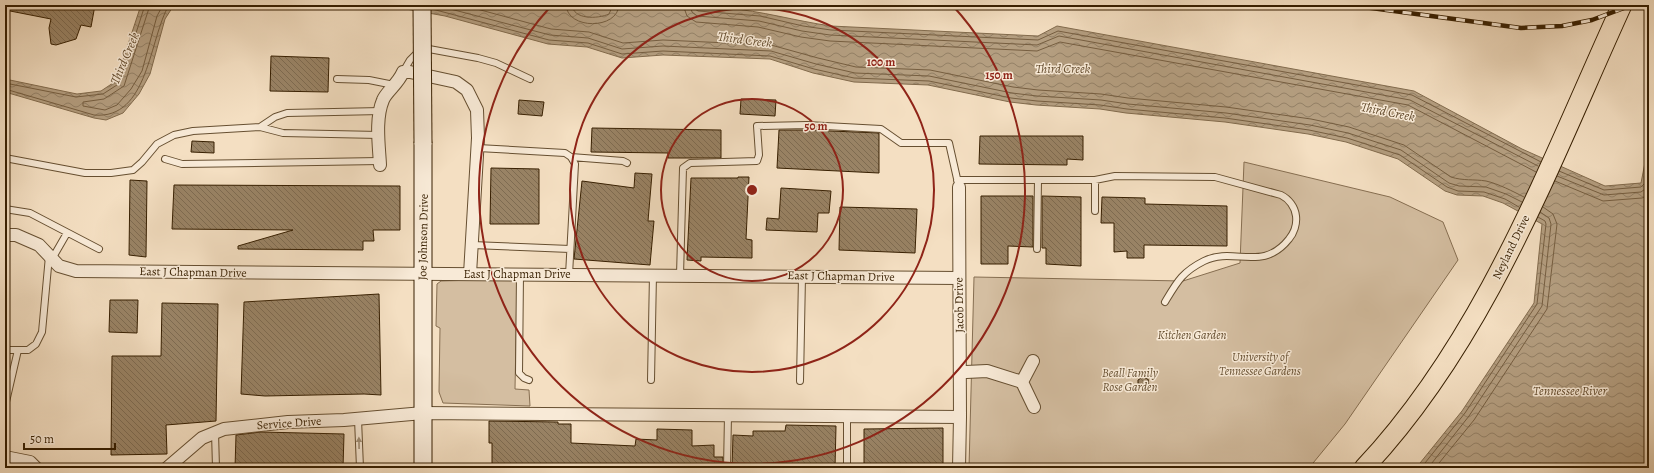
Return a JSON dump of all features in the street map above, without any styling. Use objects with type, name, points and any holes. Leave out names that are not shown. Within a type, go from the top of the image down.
[{"type":"main road","name":"Neyland Drive","points":[[1364,468],[1407,417],[1442,369],[1494,283],[1518,234],[1622,5]]},
{"type":"street","name":"Joe Johnson Drive","points":[[422,5],[424,186],[421,274],[423,413],[422,468]]},
{"type":"street","points":[[380,163],[379,135],[383,98],[395,86],[403,72],[410,72],[456,82],[467,90],[477,110],[478,148],[470,274]]},
{"type":"street","name":"Jacob Drive","points":[[958,183],[959,468]]},
{"type":"street","name":"East J Chapman Drive","points":[[5,235],[16,235],[39,245],[58,266],[76,271],[421,274],[653,274],[959,278]]},
{"type":"street","points":[[1022,382],[1033,361]]},
{"type":"street","points":[[966,372],[987,372],[1022,382],[1034,407]]},
{"type":"street","name":"Service Drive","points":[[167,468],[202,438],[224,429],[288,422],[358,419],[423,413],[960,417]]},
{"type":"street","points":[[5,457],[30,462],[36,468]]},
{"type":"lane","points":[[403,72],[416,54],[428,50],[478,58],[496,63],[530,79]]},
{"type":"lane","points":[[336,79],[368,80],[395,86]]},
{"type":"lane","points":[[260,126],[275,117],[287,113],[381,111]]},
{"type":"lane","name":"Jacob Drive","points":[[680,275],[683,168],[690,163],[756,161],[759,155],[757,126],[807,125],[881,129],[901,143],[949,143],[958,183]]},
{"type":"lane","points":[[5,158],[85,173],[112,173],[134,170],[157,144],[174,135],[193,131],[260,126],[283,133],[379,135]]},
{"type":"lane","points":[[478,148],[565,153],[571,157],[575,164],[569,274]]},
{"type":"lane","points":[[571,157],[623,161],[627,164]]},
{"type":"lane","points":[[165,159],[182,164],[380,163]]},
{"type":"lane","points":[[958,183],[1038,180],[1095,180],[1115,176],[1215,177],[1281,195],[1290,200],[1296,217],[1294,233],[1280,250],[1261,257],[1217,257],[1205,260],[1181,276],[1164,302]]},
{"type":"lane","points":[[1037,249],[1038,180]]},
{"type":"lane","points":[[1095,180],[1095,211]]},
{"type":"lane","points":[[5,209],[30,213],[99,249]]},
{"type":"lane","points":[[5,350],[28,350],[36,344],[42,332],[50,257],[67,232]]},
{"type":"lane","points":[[472,245],[570,249]]},
{"type":"lane","points":[[520,274],[519,373],[524,378],[529,380]]},
{"type":"lane","points":[[650,380],[653,274]]},
{"type":"lane","points":[[800,381],[802,276]]},
{"type":"lane","points":[[5,406],[18,350]]},
{"type":"lane","points":[[727,468],[728,415]]},
{"type":"lane","points":[[847,468],[848,416]]},
{"type":"lane","points":[[358,419],[360,468]]},
{"type":"lane","points":[[215,432],[216,468]]},
{"type":"green space","name":"University of Tennessee Gardens","points":[[1244,162],[1390,197],[1443,222],[1458,260],[1345,424],[1309,468],[969,468],[974,277],[1183,281],[1240,263]]},
{"type":"green space","points":[[511,279],[517,283],[515,389],[529,390],[530,406],[443,403],[439,392],[440,328],[436,326],[437,284],[441,281]]},
{"type":"water","name":"Third Creek","points":[[631,4],[685,6],[739,9],[831,26],[1038,36],[1057,26],[1414,91],[1522,149],[1605,186],[1641,183],[1649,142],[1649,468],[1416,468],[1462,411],[1534,303],[1542,224],[1503,203],[1483,196],[1457,195],[1445,191],[1398,159],[1346,142],[1308,134],[1225,122],[1126,113],[1100,109],[1010,102],[928,85],[854,82],[813,73],[770,59],[663,55],[622,58],[587,47],[548,44],[445,16],[384,5],[569,5],[581,8]]},
{"type":"water","name":"Third Creek","points":[[141,5],[174,5],[165,19],[150,74],[139,94],[123,113],[106,120],[94,118],[5,92],[5,79],[77,94],[101,91],[116,81]]},
{"type":"building","points":[[5,5],[95,5],[91,27],[81,25],[76,39],[56,45],[51,44],[49,28],[51,19],[5,10]]},
{"type":"building","points":[[271,56],[329,58],[328,92],[270,91]]},
{"type":"building","points":[[741,99],[776,100],[775,116],[740,114]]},
{"type":"building","points":[[519,100],[544,102],[542,116],[518,114]]},
{"type":"building","points":[[592,128],[721,130],[721,158],[668,158],[668,153],[591,152]]},
{"type":"building","points":[[779,130],[879,133],[879,173],[777,168]]},
{"type":"building","points":[[980,136],[1083,136],[1083,160],[1067,159],[1067,165],[979,164]]},
{"type":"building","points":[[192,141],[214,142],[214,153],[191,152]]},
{"type":"building","points":[[491,168],[539,169],[539,224],[490,224]]},
{"type":"building","points":[[635,173],[652,174],[648,221],[654,221],[650,265],[574,259],[582,181],[634,188]]},
{"type":"building","points":[[749,177],[746,239],[752,240],[752,258],[701,257],[701,261],[687,260],[691,178]]},
{"type":"building","points":[[130,180],[147,181],[146,257],[129,255]]},
{"type":"building","points":[[174,185],[400,186],[400,230],[373,230],[374,241],[363,241],[363,250],[238,249],[238,246],[293,230],[172,229]]},
{"type":"building","points":[[781,188],[831,191],[829,213],[818,213],[817,232],[766,230],[767,218],[779,219]]},
{"type":"building","points":[[981,196],[1033,196],[1033,247],[1008,246],[1008,264],[981,264]]},
{"type":"building","points":[[1042,196],[1081,197],[1081,266],[1046,264],[1046,248],[1042,248]]},
{"type":"building","points":[[1102,197],[1145,198],[1145,204],[1227,206],[1227,246],[1144,245],[1144,258],[1127,258],[1127,251],[1114,252],[1114,223],[1101,223]]},
{"type":"building","points":[[840,207],[917,209],[915,253],[839,250]]},
{"type":"building","points":[[379,294],[381,395],[265,396],[241,394],[244,302]]},
{"type":"building","points":[[110,300],[138,300],[137,333],[109,332]]},
{"type":"building","points":[[162,303],[218,304],[216,421],[166,425],[167,454],[111,455],[112,356],[161,356]]},
{"type":"building","points":[[1143,377],[1148,379],[1149,385],[1144,389],[1138,386],[1138,380]]},
{"type":"building","points":[[489,421],[558,422],[558,424],[571,424],[571,443],[635,446],[636,439],[657,440],[657,429],[692,430],[692,446],[714,445],[714,457],[723,457],[723,468],[492,468],[492,443],[489,443]]},
{"type":"building","points":[[786,425],[836,426],[835,468],[732,468],[733,435],[753,436],[753,431],[785,431]]},
{"type":"building","points":[[943,428],[943,468],[864,468],[864,429]]},
{"type":"building","points":[[261,432],[344,434],[343,468],[235,468],[236,435]]},
{"type":"railway","points":[[1349,5],[1521,28],[1562,26],[1592,20],[1632,5]]},
{"type":"park label","name":"Kitchen Garden","points":[[1192,335]]},
{"type":"park label","name":"Beall Family Rose Garden","points":[[1130,380]]},
{"type":"water label","name":"Tennessee River","points":[[1570,390]]}]
